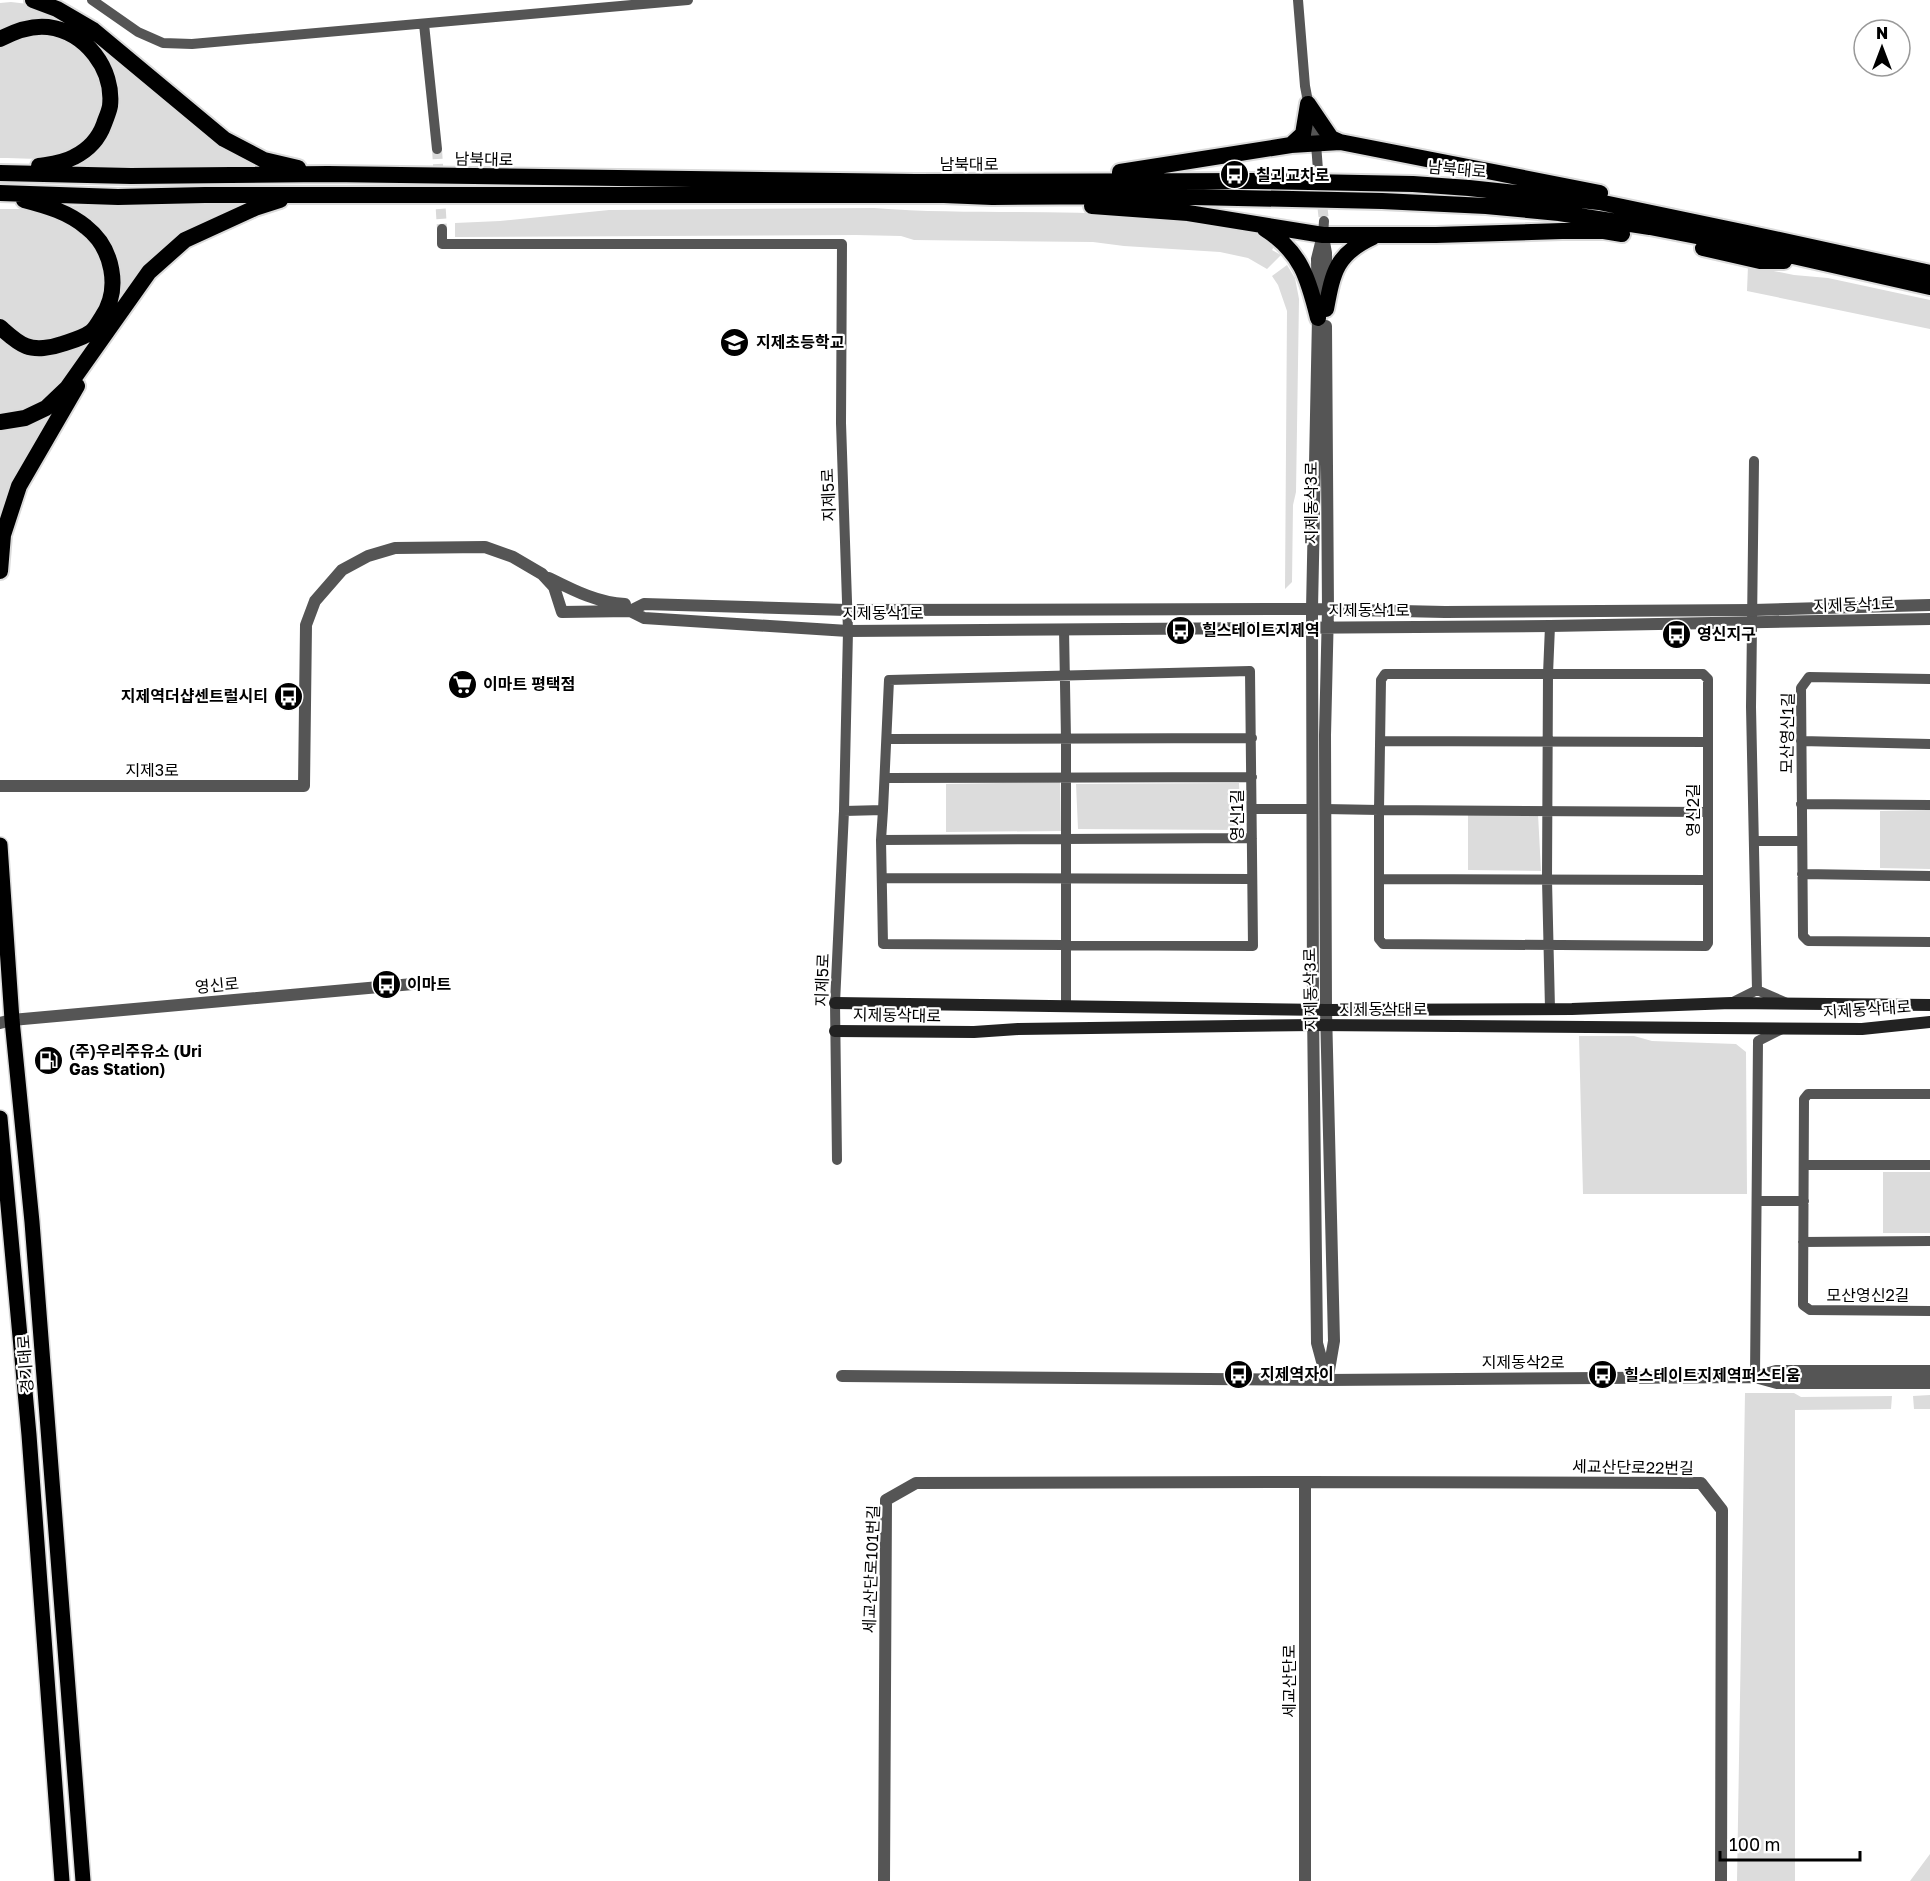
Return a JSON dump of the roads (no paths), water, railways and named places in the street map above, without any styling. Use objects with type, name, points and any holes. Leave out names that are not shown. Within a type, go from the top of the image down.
[{"type":"highway","points":[[33,0],[57,9],[93,30]]},
{"type":"highway","points":[[66,0],[93,30],[224,140],[264,160],[328,174]]},
{"type":"highway","points":[[0,39],[17,30],[33,27],[49,27],[68,32],[81,40],[95,54],[105,70],[110,89],[110,108],[92,145],[60,163],[0,172]]},
{"type":"highway","points":[[1308,104],[1330,138],[1340,142],[1545,181],[1699,214],[1744,225],[1797,244]]},
{"type":"highway","points":[[1291,145],[1304,134],[1308,104]]},
{"type":"highway","points":[[915,182],[978,175],[1123,172],[1291,145],[1340,142]]},
{"type":"highway","name":"남북대로","points":[[0,172],[131,176],[328,174],[915,182],[1255,181],[1413,184],[1599,202],[1930,273]]},
{"type":"highway","points":[[0,193],[57,209],[89,228],[101,243],[110,260],[113,276],[111,294],[105,313],[92,331],[73,341],[51,348],[28,347],[13,339],[0,327]]},
{"type":"highway","name":"남북대로","points":[[0,193],[118,197],[297,195],[1147,196],[1382,201],[1486,206],[1559,213],[1650,227],[1758,248],[1930,287]]},
{"type":"highway","points":[[0,422],[25,418],[46,408],[68,388],[149,273],[184,240],[255,208],[297,195]]},
{"type":"highway","points":[[992,197],[1022,204],[1188,213],[1259,225],[1323,228],[1376,235],[1605,231],[1682,243],[1760,261],[1809,261]]},
{"type":"highway","points":[[1259,225],[1281,239],[1296,256],[1322,314]]},
{"type":"highway","points":[[1322,314],[1332,277],[1344,255],[1357,244],[1376,235]]},
{"type":"highway","points":[[0,571],[3,535],[19,486],[103,338]]},
{"type":"main road","name":"경기대로","points":[[0,845],[6,1022],[32,1222],[83,1881]]},
{"type":"main road","name":"지제동삭대로","points":[[835,1003],[1313,1010],[1550,1009],[1731,1003],[1930,1005]]},
{"type":"main road","name":"지제동삭대로","points":[[835,1031],[974,1032],[1018,1029],[1314,1025],[1862,1029],[1930,1022]]},
{"type":"main road","name":"경기대로","points":[[0,1118],[29,1435],[62,1881]]},
{"type":"street","points":[[92,0],[138,32],[163,43],[192,44],[688,0]]},
{"type":"street","points":[[1298,0],[1305,86],[1316,144],[1318,171]]},
{"type":"street","points":[[424,24],[437,149]]},
{"type":"street","name":"지제동삭3로","points":[[1323,228],[1326,253],[1312,609],[1327,1025],[1334,1341],[1327,1380]]},
{"type":"street","name":"지제5로","points":[[442,229],[442,244],[842,244],[841,423],[848,631],[844,811],[835,1003],[837,1160]]},
{"type":"street","name":"지제동삭3로","points":[[1322,314],[1328,609],[1313,1010],[1317,1343],[1327,1380]]},
{"type":"street","points":[[1754,460],[1751,706],[1757,990]]},
{"type":"street","name":"지제동삭1로","points":[[304,786],[306,625],[315,601],[342,570],[368,556],[395,548],[485,548],[513,557],[542,574],[554,587],[562,612],[630,611],[644,604],[847,610],[1328,609],[1445,612],[1753,610],[1930,605]]},
{"type":"street","points":[[542,574],[596,599],[611,603],[644,604]]},
{"type":"street","name":"지제동삭1로","points":[[630,611],[644,618],[848,631],[1550,626],[1930,618]]},
{"type":"street","points":[[1550,626],[1547,811],[1550,1009]]},
{"type":"street","points":[[1064,629],[1066,1006]]},
{"type":"street","name":"영신1길","points":[[1250,671],[1253,946],[883,944],[881,840],[889,680],[1066,675],[1250,671]]},
{"type":"street","name":"영신2길","points":[[1385,674],[1548,674],[1706,675],[1708,679],[1708,943],[1706,946],[1383,944],[1379,939],[1380,680],[1385,674]]},
{"type":"street","name":"모산영신1길","points":[[1930,679],[1809,677],[1801,688],[1803,936],[1808,940],[1930,942]]},
{"type":"street","points":[[887,739],[1252,738]]},
{"type":"street","points":[[1380,741],[1708,742]]},
{"type":"street","points":[[1801,741],[1930,744]]},
{"type":"street","points":[[885,778],[1252,777]]},
{"type":"street","name":"지제3로","points":[[0,786],[304,786]]},
{"type":"street","points":[[1801,804],[1930,805]]},
{"type":"street","points":[[1252,808],[1708,812]]},
{"type":"street","points":[[844,811],[883,810]]},
{"type":"street","points":[[881,840],[1252,838]]},
{"type":"street","points":[[1754,841],[1801,841]]},
{"type":"street","points":[[1802,874],[1930,876]]},
{"type":"street","points":[[882,878],[1252,879]]},
{"type":"street","points":[[1379,879],[1708,880]]},
{"type":"street","name":"영신로","points":[[6,1022],[424,983]]},
{"type":"street","points":[[1731,1003],[1757,990],[1791,1004]]},
{"type":"street","points":[[1736,1028],[1758,1041]]},
{"type":"street","points":[[1758,1041],[1782,1029]]},
{"type":"street","points":[[1755,1377],[1758,1041]]},
{"type":"street","name":"모산영신2길","points":[[1930,1094],[1808,1094],[1804,1099],[1803,1242],[1803,1305],[1810,1310],[1930,1311]]},
{"type":"street","points":[[1804,1165],[1930,1165]]},
{"type":"street","points":[[1757,1201],[1804,1201]]},
{"type":"street","points":[[1803,1242],[1930,1241]]},
{"type":"street","name":"지제동삭2로","points":[[842,1376],[1327,1380],[1755,1377],[1776,1371],[1930,1371]]},
{"type":"street","name":"지제동삭2로","points":[[1755,1377],[1777,1383],[1930,1383]]},
{"type":"street","name":"세교산단로101번길","points":[[884,1881],[886,1500],[916,1483],[1305,1482]]},
{"type":"street","name":"세교산단로","points":[[1305,1482],[1305,1881]]},
{"type":"street","name":"세교산단로22번길","points":[[1305,1482],[1701,1483],[1722,1510],[1721,1881]]},
{"type":"tunnel","points":[[437,149],[442,229]]},
{"type":"tunnel","points":[[1319,177],[1324,221]]},
{"type":"place","name":"칠괴교차로","points":[[1235,175]]},
{"type":"place","name":"지제초등학교","points":[[735,342]]},
{"type":"place","name":"힐스테이트지제역","points":[[1181,630]]},
{"type":"place","name":"영신지구","points":[[1676,634]]},
{"type":"place","name":"이마트 평택점","points":[[462,684]]},
{"type":"place","name":"지제역더샵센트럴시티","points":[[289,696]]},
{"type":"place","name":"이마트","points":[[386,984]]},
{"type":"place","name":"(주)우리주유소 (Uri Gas Station)","points":[[48,1060]]},
{"type":"place","name":"지제역자이","points":[[1239,1374]]},
{"type":"place","name":"힐스테이트지제역퍼스티움","points":[[1603,1375]]}]
